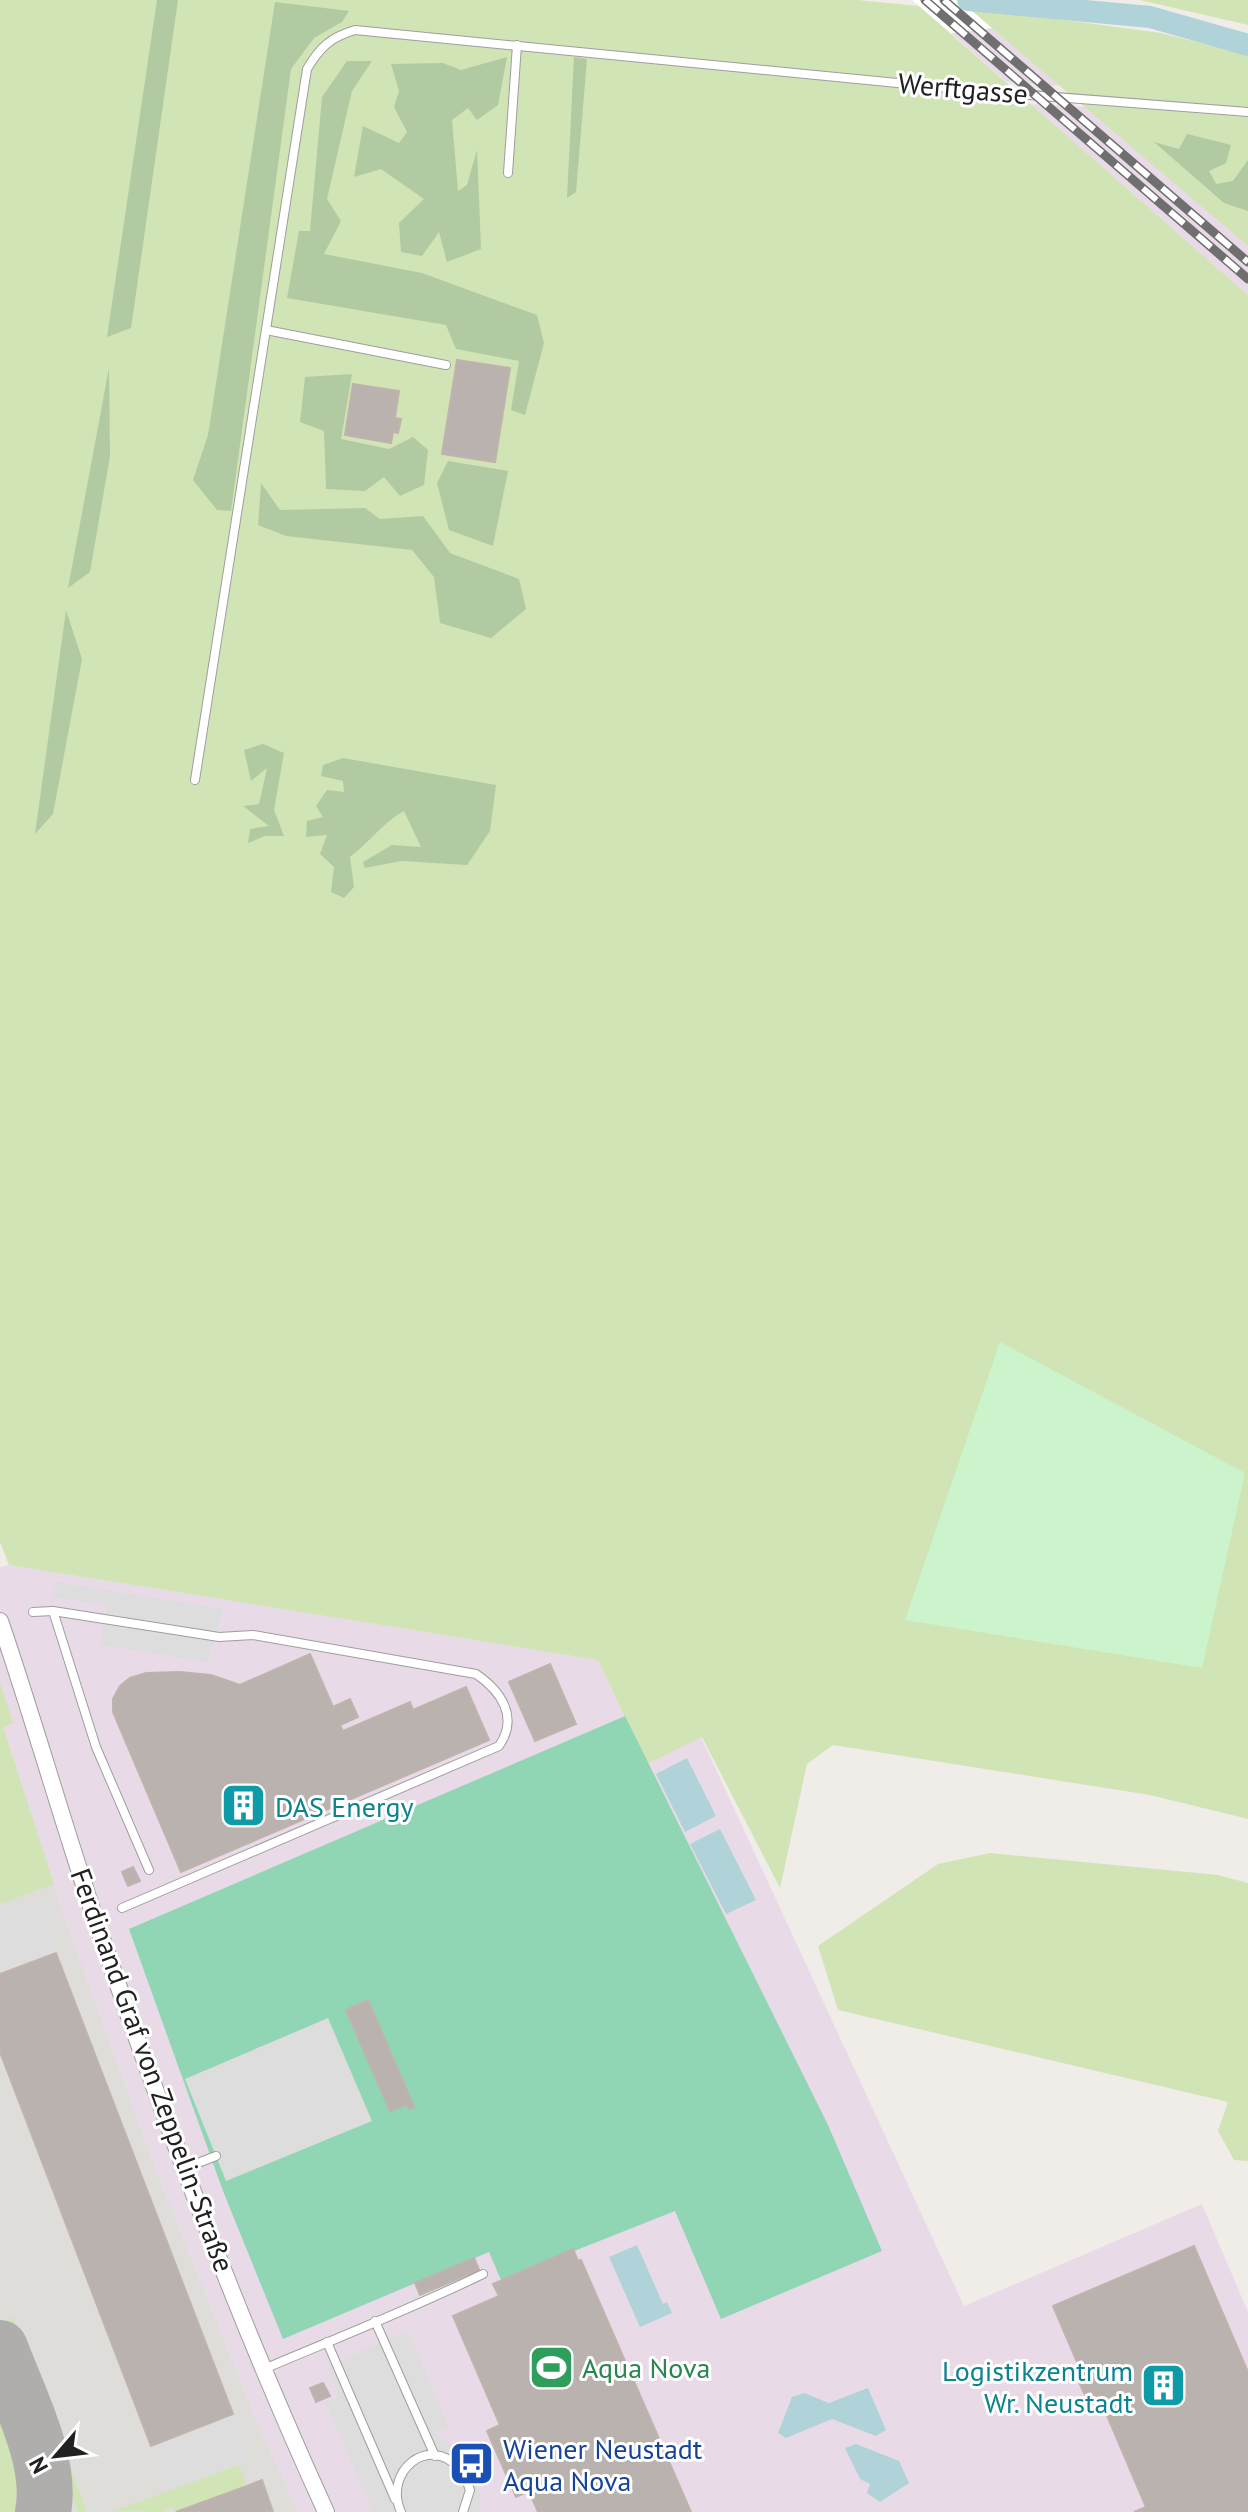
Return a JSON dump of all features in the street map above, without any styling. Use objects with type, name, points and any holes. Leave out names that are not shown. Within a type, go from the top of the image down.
[{"type":"street","name":"Ferdinand Graf von Zeppelin-Straße","points":[[0,1621],[95,1919],[185,2168],[264,2369],[326,2512]]},
{"type":"lane","name":"Werftgasse","points":[[195,780],[307,69],[319,49],[336,36],[355,30],[979,91],[1248,112]]},
{"type":"lane","points":[[508,173],[517,45]]},
{"type":"lane","points":[[266,330],[446,365]]},
{"type":"lane","points":[[53,1611],[96,1747],[149,1870]]},
{"type":"lane","points":[[33,1612],[53,1611],[219,1637],[253,1635],[476,1674],[495,1687],[506,1712],[508,1733],[499,1746],[122,1908]]},
{"type":"lane","points":[[185,2168],[216,2156]]},
{"type":"lane","points":[[264,2369],[424,2303],[483,2274]]},
{"type":"lane","points":[[375,2321],[435,2456]]},
{"type":"lane","points":[[327,2342],[401,2512]]},
{"type":"lane","points":[[395,2499],[399,2476],[407,2465],[420,2457],[435,2456],[448,2459],[461,2469],[470,2490],[463,2512]]},
{"type":"shaded area","points":[[992,28],[1059,84],[1006,82],[951,33]]},
{"type":"shaded area","points":[[1030,104],[1084,107],[1178,184],[1248,246],[1248,295]]},
{"type":"shaded area","points":[[9,1565],[598,1660],[647,1764],[701,1737],[964,2306],[1202,2204],[1248,2312],[1248,2512],[298,2512],[254,2414],[156,2170],[58,1898],[0,1716],[0,1567]]},
{"type":"shaded area","points":[[56,1582],[223,1609],[208,1662],[101,1645],[106,1605],[54,1597]]},
{"type":"shaded area","points":[[0,1716],[58,1898],[156,2170],[254,2414],[298,2512],[0,2512]]},
{"type":"shaded area","points":[[52,1894],[60,1916],[48,1920],[56,1953],[0,1974],[0,1904],[18,1898],[22,1905]]},
{"type":"shaded area","points":[[328,2018],[372,2121],[226,2181],[185,2079]]},
{"type":"shaded area","points":[[408,2331],[449,2427],[435,2433],[463,2456],[480,2493],[479,2512],[373,2512],[325,2402],[339,2396],[327,2367]]},
{"type":"shaded area","points":[[233,2414],[253,2460],[168,2491],[151,2446]]},
{"type":"green space","points":[[0,0],[857,0],[919,6],[1248,295],[1248,1819],[1150,1795],[833,1745],[807,1764],[780,1888],[702,1737],[647,1764],[598,1660],[9,1565],[0,1542]]},
{"type":"green space","points":[[157,0],[178,0],[131,328],[107,337]]},
{"type":"green space","points":[[1140,0],[1248,0],[1248,25]]},
{"type":"green space","points":[[275,2],[349,11],[342,22],[314,38],[291,69],[231,511],[217,510],[193,480],[208,435]]},
{"type":"green space","points":[[967,7],[1161,33],[1248,55],[1248,246]]},
{"type":"green space","points":[[507,57],[498,105],[477,120],[468,108],[452,120],[458,191],[467,185],[477,150],[481,249],[447,262],[439,232],[422,256],[401,252],[399,223],[424,199],[381,169],[354,177],[363,126],[399,143],[407,132],[394,107],[399,91],[391,64],[443,63],[461,70]]},
{"type":"green space","points":[[574,57],[587,59],[576,192],[567,198]]},
{"type":"green space","points":[[347,61],[372,61],[352,91],[327,199],[341,221],[324,254],[422,273],[537,315],[544,343],[525,415],[511,410],[519,361],[456,349],[446,325],[287,298],[299,231],[310,231],[322,97]]},
{"type":"green space","points":[[1187,134],[1231,145],[1226,163],[1209,171],[1216,184],[1233,181],[1248,160],[1248,211],[1224,203],[1154,142],[1179,149]]},
{"type":"green space","points":[[109,368],[110,456],[90,572],[68,588]]},
{"type":"green space","points":[[352,374],[341,439],[389,449],[413,437],[428,450],[424,485],[400,496],[384,477],[365,491],[326,489],[324,431],[300,422],[305,377]]},
{"type":"green space","points":[[448,461],[508,471],[493,546],[449,530],[437,483]]},
{"type":"green space","points":[[261,483],[280,510],[365,508],[380,519],[423,516],[450,553],[519,579],[526,609],[491,638],[440,623],[434,577],[412,550],[286,536],[258,525]]},
{"type":"green space","points":[[66,610],[82,659],[53,814],[35,834]]},
{"type":"green space","points":[[263,744],[284,753],[274,810],[284,836],[265,836],[248,843],[250,829],[269,826],[243,806],[259,804],[267,768],[251,781],[244,750]]},
{"type":"green space","points":[[343,758],[496,785],[490,831],[467,865],[401,861],[365,868],[363,862],[392,845],[421,847],[404,811],[350,857],[354,887],[344,898],[331,892],[334,867],[320,854],[327,835],[306,837],[307,821],[323,817],[316,806],[327,790],[344,792],[343,781],[321,776],[323,765]]},
{"type":"green space","points":[[1000,1342],[1245,1473],[1202,1668],[905,1620]]},
{"type":"green space","points":[[0,1683],[13,1723],[3,1727],[54,1884],[0,1904]]},
{"type":"green space","points":[[625,1716],[828,2125],[882,2251],[721,2319],[675,2211],[501,2280],[489,2252],[283,2339],[223,2191],[129,1929]]},
{"type":"green space","points":[[990,1853],[1218,1875],[1248,1883],[1248,2161],[1234,2160],[1218,2131],[1228,2102],[838,2010],[818,1946],[938,1864]]},
{"type":"green space","points":[[10,2318],[14,2320],[87,2512],[78,2512],[7,2322]]},
{"type":"green space","points":[[0,2392],[29,2470],[21,2492],[19,2512],[0,2512]]},
{"type":"green space","points":[[239,2465],[247,2486],[176,2512],[172,2507],[162,2512],[111,2512]]},
{"type":"water","points":[[687,1758],[716,1816],[685,1832],[656,1774]]},
{"type":"water","points":[[720,1829],[756,1900],[726,1914],[690,1844]]},
{"type":"water","points":[[637,2245],[663,2304],[667,2302],[672,2313],[640,2327],[609,2257]]},
{"type":"water","points":[[868,2388],[886,2430],[876,2436],[832,2419],[786,2438],[778,2433],[792,2397],[804,2393],[829,2403]]},
{"type":"water","points":[[856,2444],[899,2461],[909,2483],[880,2502],[867,2493],[870,2484],[860,2479],[845,2448]]},
{"type":"pier","points":[[912,0],[959,0],[992,28],[951,33]]},
{"type":"building","points":[[457,360],[510,368],[495,462],[442,454]]},
{"type":"building","points":[[353,384],[399,391],[395,418],[401,419],[398,433],[393,432],[391,443],[345,435]]},
{"type":"building","name":"DAS Energy","points":[[310,1654],[333,1707],[350,1699],[358,1717],[340,1725],[343,1731],[410,1702],[413,1710],[466,1687],[489,1740],[181,1872],[113,1712],[113,1699],[120,1686],[130,1678],[146,1673],[180,1672],[211,1675],[240,1685]]},
{"type":"building","points":[[550,1664],[576,1724],[535,1741],[509,1682]]},
{"type":"building","points":[[133,1867],[140,1881],[128,1886],[122,1872]]},
{"type":"building","points":[[56,1953],[233,2414],[151,2446],[0,2052],[0,1974]]},
{"type":"building","points":[[368,2000],[414,2107],[409,2109],[407,2104],[390,2111],[346,2010]]},
{"type":"building","name":"Logistikzentrum Wr. Neustadt","points":[[1194,2246],[1248,2372],[1248,2512],[1134,2512],[1146,2507],[1100,2399],[1089,2404],[1074,2371],[1080,2369],[1053,2306]]},
{"type":"building","name":"Aqua Nova","points":[[573,2249],[578,2261],[581,2260],[691,2512],[538,2512],[529,2491],[516,2497],[487,2431],[500,2425],[453,2316],[499,2296],[493,2284]]},
{"type":"building","points":[[474,2258],[479,2270],[420,2295],[415,2283]]},
{"type":"building","points":[[323,2383],[330,2396],[316,2402],[310,2388]]},
{"type":"building","points":[[262,2480],[273,2512],[176,2512],[247,2486]]},
{"type":"waterway","points":[[968,0],[1150,17],[1248,45]]},
{"type":"taxiway","points":[[0,2348],[39,2451],[45,2492],[43,2512]]},
{"type":"railway","points":[[925,0],[1248,279]]},
{"type":"railway","points":[[944,0],[1248,262]]},
{"type":"place","name":"DAS Energy","points":[[244,1806]]},
{"type":"place","name":"Aqua Nova","points":[[551,2367]]},
{"type":"place","name":"Logistikzentrum Wr. Neustadt","points":[[1164,2386]]},
{"type":"place","name":"Wiener Neustadt Aqua Nova","points":[[472,2464]]}]
